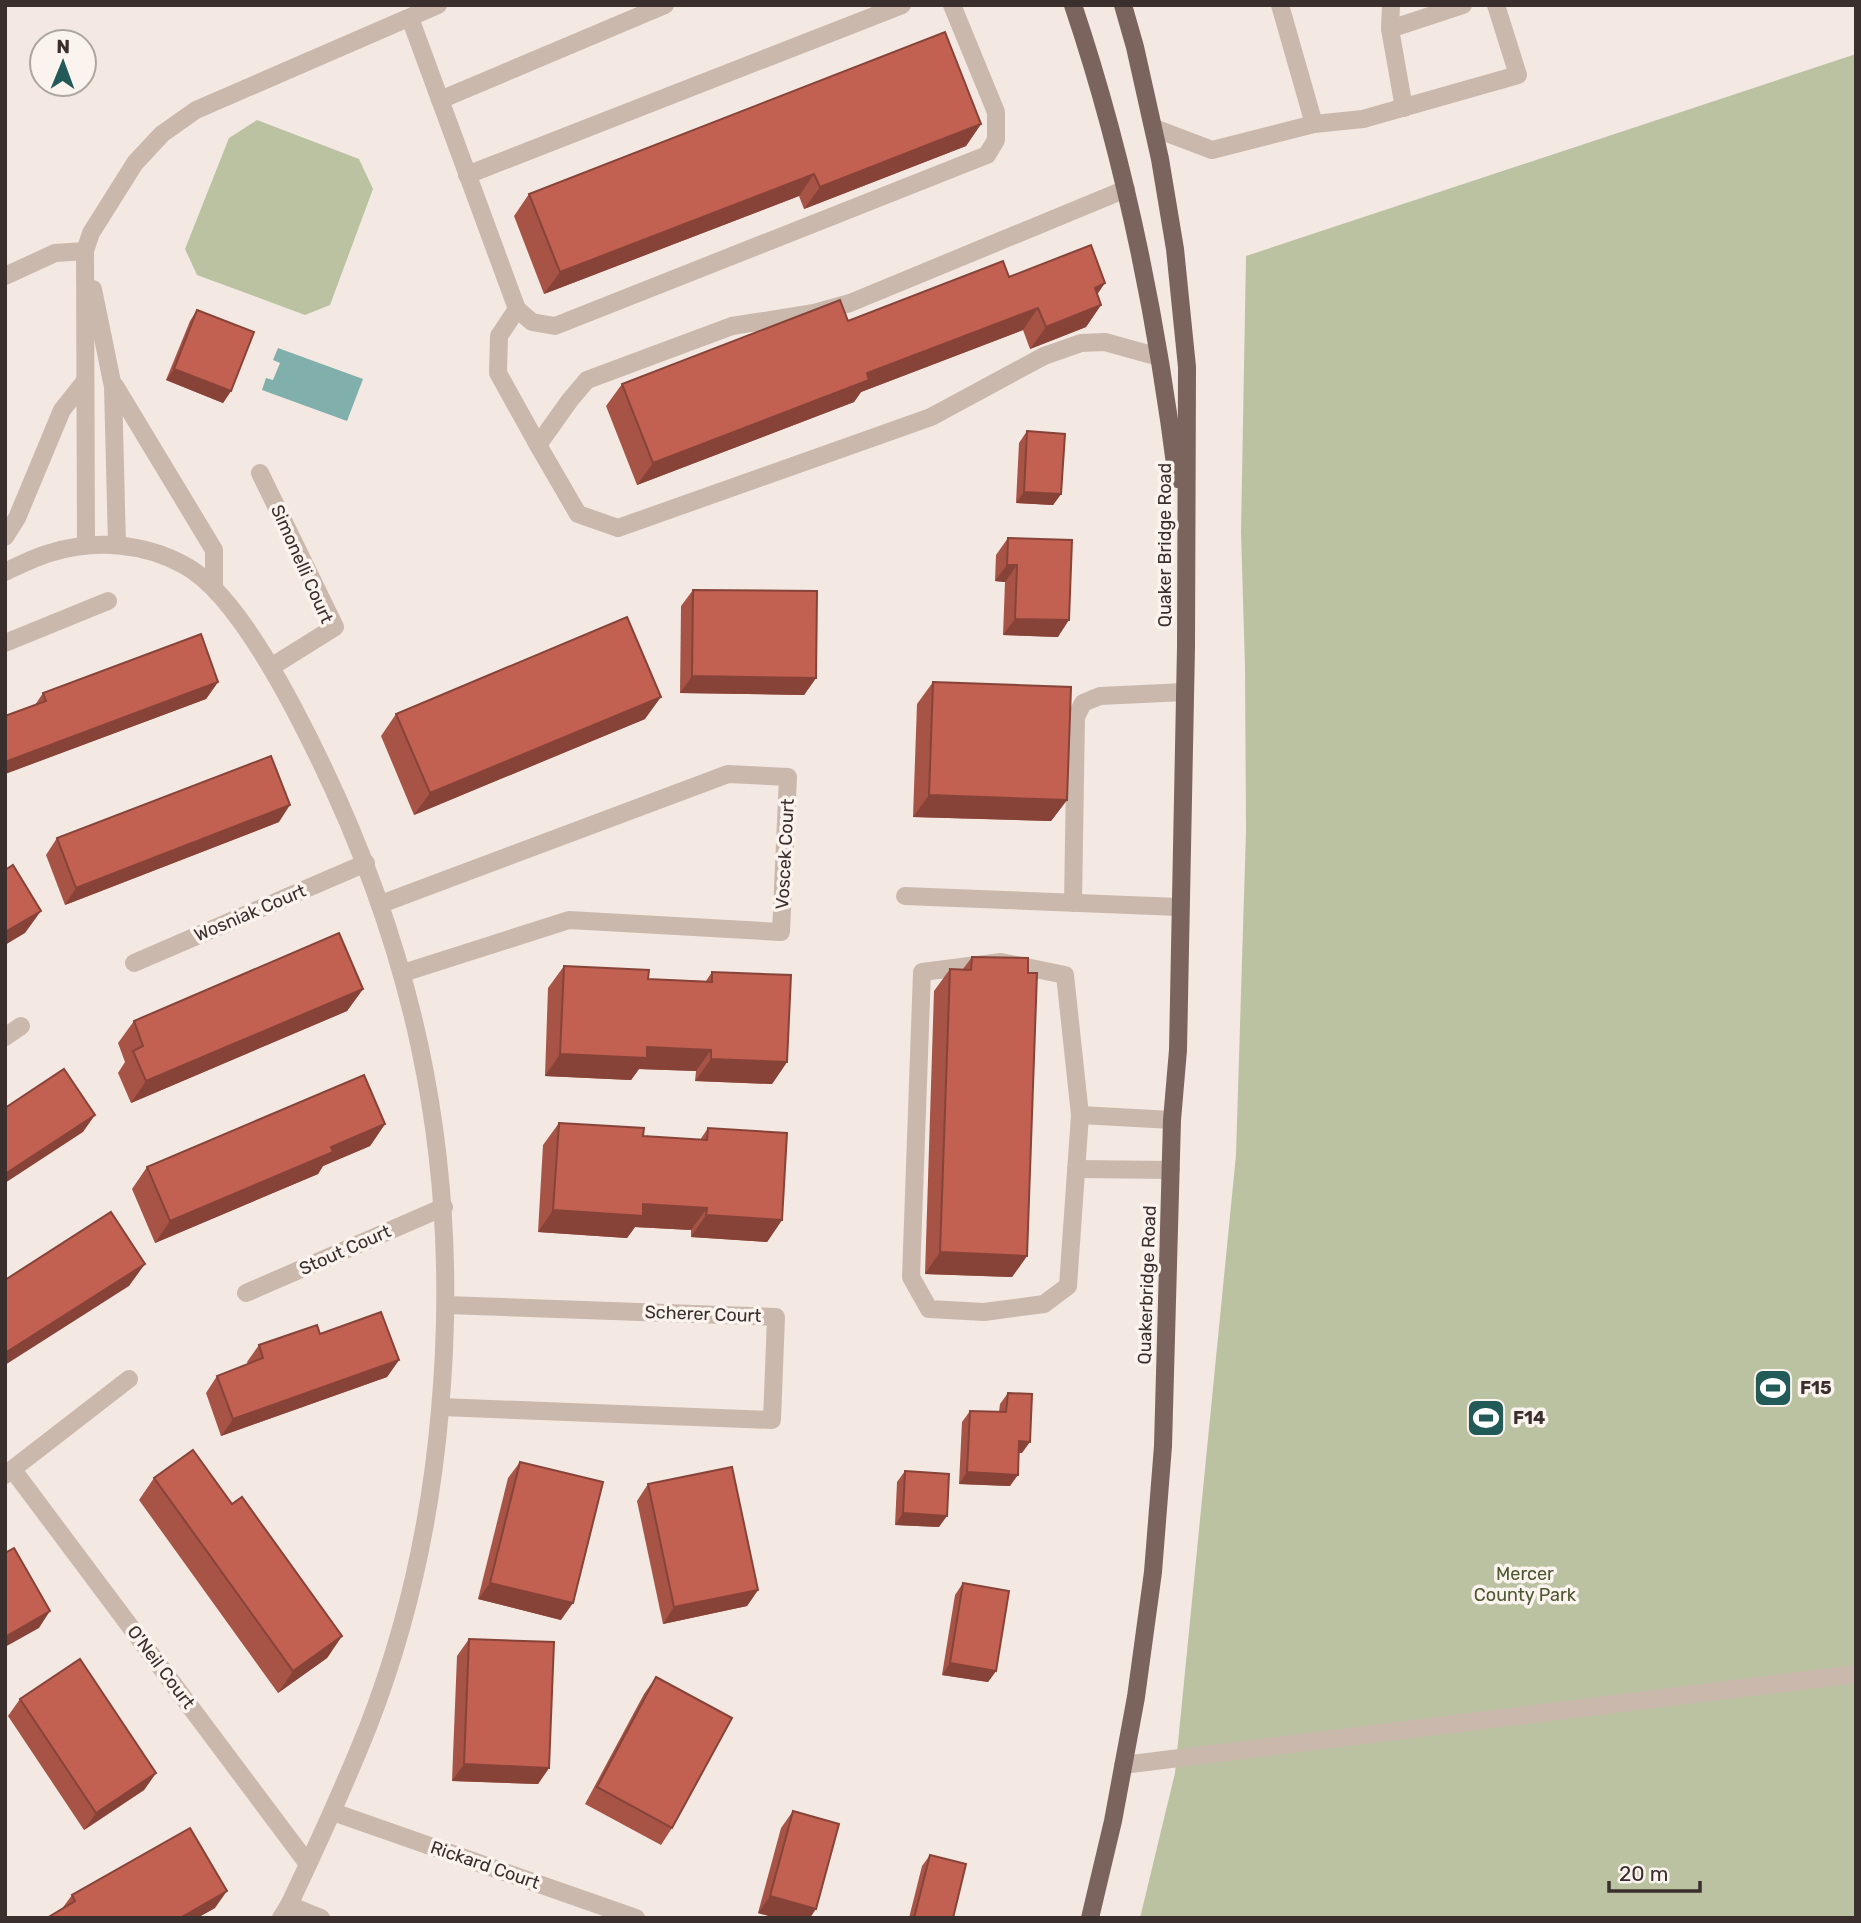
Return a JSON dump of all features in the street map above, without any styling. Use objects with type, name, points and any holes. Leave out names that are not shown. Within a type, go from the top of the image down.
[{"type":"main road","name":"Quaker Bridge Road","points":[[1073,5],[1111,130],[1144,269],[1179,498],[1186,647]]},
{"type":"main road","name":"Quaker Bridge Road","points":[[1123,5],[1153,128],[1175,249],[1187,367],[1186,647]]},
{"type":"main road","name":"Quakerbridge Road","points":[[1090,1918],[1113,1821],[1136,1697],[1153,1572],[1163,1446],[1172,1119],[1178,1050],[1186,647]]},
{"type":"street","points":[[86,545],[85,251],[92,233],[135,163],[162,134],[196,110],[439,5]]},
{"type":"street","points":[[440,100],[664,5]]},
{"type":"street","points":[[467,175],[901,5]]},
{"type":"street","points":[[410,18],[517,309],[532,322],[555,326],[987,155],[996,140],[996,112],[953,5]]},
{"type":"street","points":[[1280,5],[1314,124]]},
{"type":"street","points":[[1391,5],[1390,29],[1404,108]]},
{"type":"street","points":[[1390,29],[1463,5]]},
{"type":"street","points":[[1153,128],[1212,149],[1314,124],[1363,119],[1518,75],[1496,5]]},
{"type":"street","points":[[538,445],[587,380],[732,326],[814,313],[850,303],[1125,189]]},
{"type":"street","points":[[5,276],[55,253],[85,251]]},
{"type":"street","points":[[85,251],[112,382],[117,545]]},
{"type":"street","points":[[517,309],[499,335],[498,373],[578,514],[618,527],[931,417],[1044,356],[1081,343],[1105,342],[1159,357]]},
{"type":"street","points":[[5,537],[17,517],[62,410],[85,381]]},
{"type":"street","points":[[112,382],[215,550],[214,586]]},
{"type":"street","name":"Simonelli Court","points":[[260,473],[335,626],[271,667]]},
{"type":"street","points":[[5,572],[50,553],[86,545],[117,545],[152,552],[185,565],[214,586],[271,667],[337,794],[381,904],[417,1030],[436,1131],[443,1207],[446,1305],[441,1407],[423,1532],[397,1639],[369,1723],[333,1812],[285,1911],[321,1918]]},
{"type":"street","points":[[5,643],[108,601]]},
{"type":"street","points":[[1073,903],[1076,717],[1083,703],[1100,696],[1185,692]]},
{"type":"street","name":"Voscek Court","points":[[381,904],[728,774],[788,777],[781,932],[569,920],[403,974]]},
{"type":"street","name":"Wosniak Court","points":[[134,963],[366,863]]},
{"type":"street","points":[[905,896],[1179,907]]},
{"type":"street","points":[[1001,962],[1065,975],[1080,1115],[1068,1286],[1044,1304],[984,1312],[929,1309],[911,1277],[922,972],[1001,962]]},
{"type":"street","points":[[5,1037],[22,1026]]},
{"type":"street","points":[[1080,1115],[1172,1119]]},
{"type":"street","points":[[1076,1169],[1171,1170]]},
{"type":"street","name":"Stout Court","points":[[246,1293],[443,1207]]},
{"type":"street","name":"Scherer Court","points":[[441,1407],[772,1420],[776,1317],[446,1305]]},
{"type":"street","name":"O'Neil Court","points":[[129,1379],[9,1473],[308,1864]]},
{"type":"street","points":[[1123,1765],[1856,1674]]},
{"type":"street","name":"Rickard Court","points":[[333,1812],[636,1918]]},
{"type":"green space","name":"Mercer County Park","points":[[1856,54],[1856,1918],[1140,1918],[1175,1773],[1236,1155],[1246,831],[1241,532],[1246,256]]},
{"type":"green space","points":[[257,120],[359,159],[373,189],[330,305],[305,315],[197,275],[185,249],[229,138]]},
{"type":"water","points":[[278,348],[363,379],[347,421],[262,390],[266,378],[273,380],[280,363],[273,360]]},
{"type":"building","points":[[945,32],[981,124],[820,187],[814,174],[560,272],[529,194]]},
{"type":"building","points":[[1091,245],[1105,283],[1095,288],[1101,305],[1046,327],[1038,308],[867,373],[869,380],[653,463],[622,384],[840,300],[848,321],[1003,261],[1009,277]]},
{"type":"building","points":[[197,310],[254,332],[231,391],[174,369]]},
{"type":"building","points":[[1027,431],[1065,434],[1061,494],[1024,492]]},
{"type":"building","points":[[1008,538],[1072,540],[1069,620],[1015,619],[1017,565],[1007,565]]},
{"type":"building","points":[[693,590],[817,591],[816,678],[692,676]]},
{"type":"building","points":[[627,617],[661,697],[430,793],[396,714]]},
{"type":"building","points":[[201,634],[218,682],[5,762],[5,716],[46,701],[43,693]]},
{"type":"building","points":[[933,682],[1071,687],[1067,800],[929,795]]},
{"type":"building","points":[[271,756],[290,805],[76,888],[57,838]]},
{"type":"building","points":[[13,865],[41,911],[5,932],[5,870]]},
{"type":"building","points":[[339,933],[363,989],[146,1081],[133,1051],[143,1046],[134,1021]]},
{"type":"building","points":[[972,957],[1028,958],[1028,973],[1037,973],[1027,1256],[940,1252],[950,969],[971,970]]},
{"type":"building","points":[[564,966],[649,970],[648,979],[712,982],[712,972],[791,975],[787,1062],[711,1059],[711,1050],[647,1047],[647,1058],[560,1054]]},
{"type":"building","points":[[64,1069],[95,1115],[5,1174],[5,1108]]},
{"type":"building","points":[[364,1075],[385,1124],[331,1147],[333,1152],[170,1221],[147,1167]]},
{"type":"building","points":[[559,1123],[644,1128],[643,1136],[707,1140],[708,1128],[787,1133],[782,1220],[706,1215],[707,1208],[643,1204],[643,1216],[553,1210]]},
{"type":"building","points":[[111,1212],[145,1264],[5,1353],[5,1280]]},
{"type":"building","points":[[381,1312],[399,1360],[233,1419],[217,1376],[263,1358],[259,1345],[317,1325],[320,1334]]},
{"type":"building","points":[[1008,1393],[1032,1394],[1030,1442],[1019,1441],[1018,1475],[967,1472],[970,1411],[1006,1412]]},
{"type":"building","points":[[193,1450],[232,1504],[242,1497],[342,1636],[293,1671],[154,1478]]},
{"type":"building","points":[[520,1462],[603,1482],[573,1603],[490,1583]]},
{"type":"building","points":[[732,1467],[758,1590],[674,1607],[648,1484]]},
{"type":"building","points":[[905,1471],[949,1474],[947,1516],[903,1513]]},
{"type":"building","points":[[14,1548],[50,1611],[5,1637],[5,1553]]},
{"type":"building","points":[[963,1583],[1009,1591],[996,1671],[950,1663]]},
{"type":"building","points":[[469,1639],[554,1642],[549,1768],[464,1764]]},
{"type":"building","points":[[80,1659],[156,1773],[96,1813],[20,1699]]},
{"type":"building","points":[[656,1677],[732,1718],[672,1828],[597,1787]]},
{"type":"building","points":[[793,1811],[839,1824],[816,1909],[770,1896]]},
{"type":"building","points":[[190,1828],[227,1891],[180,1918],[47,1918],[75,1901],[72,1895]]},
{"type":"building","points":[[930,1855],[966,1864],[953,1918],[914,1918]]},
{"type":"place","name":"F15","points":[[1773,1388]]},
{"type":"place","name":"F14","points":[[1486,1418]]}]
